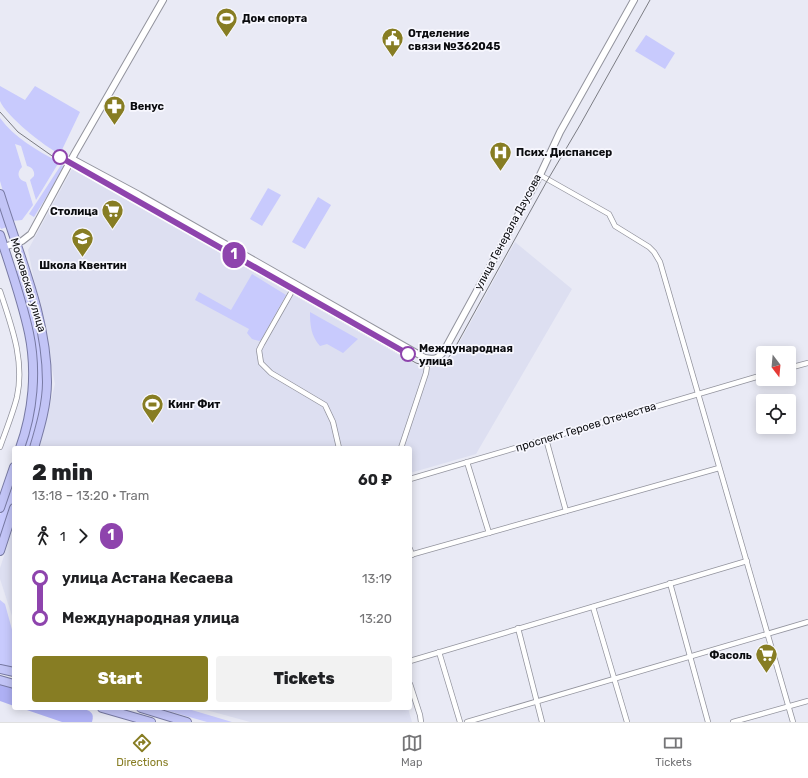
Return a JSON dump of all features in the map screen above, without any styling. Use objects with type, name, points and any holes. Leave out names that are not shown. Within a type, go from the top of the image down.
[{"type":"highway","name":"Московская улица","points":[[0,194],[38,310],[44,341],[46,390],[41,425],[35,446]]},
{"type":"highway","name":"Московская улица","points":[[0,235],[29,332],[32,363],[30,406],[21,446]]},
{"type":"highway","points":[[0,508],[12,473]]},
{"type":"highway","points":[[0,551],[12,514]]},
{"type":"highway","points":[[0,669],[12,672]]},
{"type":"highway","points":[[0,680],[12,683]]},
{"type":"highway","points":[[109,710],[151,722]]},
{"type":"highway","points":[[148,710],[188,722]]},
{"type":"street","points":[[4,247],[22,241],[31,234],[163,0]]},
{"type":"street","name":"улица Генерала Дзусова","points":[[428,359],[438,358],[444,351],[540,175],[560,132],[634,0]]},
{"type":"street","points":[[72,159],[139,195],[374,330],[428,359],[426,373],[402,446]]},
{"type":"street","points":[[540,175],[609,214],[615,226],[648,247],[654,252],[660,262],[793,722]]},
{"type":"street","points":[[296,284],[259,350],[261,364],[271,373],[325,405],[333,422],[339,446]]},
{"type":"street","points":[[0,291],[15,339],[20,368],[17,396],[0,446]]},
{"type":"street","points":[[796,366],[808,363]]},
{"type":"street","name":"проспект Героев Отечества","points":[[412,478],[756,377]]},
{"type":"street","points":[[546,439],[566,511]]},
{"type":"street","points":[[467,462],[489,533]]},
{"type":"street","points":[[412,555],[719,468]]},
{"type":"street","points":[[412,660],[747,561]]},
{"type":"street","points":[[670,583],[708,722]]},
{"type":"street","points":[[593,607],[627,722]]},
{"type":"street","points":[[467,722],[808,622]]},
{"type":"street","points":[[518,628],[542,722]]},
{"type":"street","points":[[439,652],[460,722]]},
{"type":"street","points":[[412,690],[421,722]]},
{"type":"street","points":[[733,722],[808,701]]},
{"type":"shaded area","points":[[646,35],[675,53],[665,69],[635,51]]},
{"type":"shaded area","points":[[0,86],[25,100],[35,86],[80,112],[60,154],[36,138],[17,122],[3,107],[0,101]]},
{"type":"shaded area","points":[[0,118],[19,138],[59,162],[36,200],[30,180],[34,176],[34,171],[27,166],[21,146],[15,144],[22,167],[19,172],[19,176],[21,180],[26,182],[33,205],[22,220],[12,221],[0,181]]},
{"type":"shaded area","points":[[61,165],[65,167],[34,217],[29,214]]},
{"type":"shaded area","points":[[72,169],[424,369],[447,365],[515,242],[572,289],[476,454],[412,472],[412,446],[40,446],[55,384],[28,250]]},
{"type":"shaded area","points":[[268,188],[281,195],[262,226],[250,219]]},
{"type":"shaded area","points":[[318,197],[331,205],[305,249],[292,242]]},
{"type":"shaded area","points":[[0,206],[7,227],[1,229],[0,227]]},
{"type":"shaded area","points":[[19,270],[37,331],[42,356],[42,389],[35,429],[30,446],[22,446],[37,381],[15,272]]},
{"type":"shaded area","points":[[252,274],[286,295],[261,340],[259,341],[252,339],[247,333],[249,329],[195,300],[199,292],[231,310]]},
{"type":"shaded area","points":[[310,312],[358,339],[343,353],[327,344],[320,346],[312,330]]},
{"type":"shaded area","points":[[12,479],[12,503],[0,540],[0,515]]},
{"type":"shaded area","points":[[12,531],[12,616],[0,579],[0,568]]},
{"type":"shaded area","points":[[0,600],[5,604],[12,630],[12,667],[0,665]]},
{"type":"shaded area","points":[[0,684],[12,687],[12,705],[0,701]]},
{"type":"shaded area","points":[[27,710],[87,710],[91,712],[93,716],[92,722],[62,722]]},
{"type":"shaded area","points":[[165,710],[192,710],[232,722],[207,722]]},
{"type":"shaded area","points":[[206,710],[409,710],[412,722],[250,722]]},
{"type":"tram line","points":[[0,112],[18,132],[55,158],[416,363],[436,366],[445,361],[453,351],[547,181],[650,0]]},
{"type":"tram line","name":"1","points":[[60,157],[408,354]]},
{"type":"place","name":"Дом спорта","points":[[227,38]]},
{"type":"place","name":"Отделение связи №362045","points":[[392,58]]},
{"type":"place","name":"Венус","points":[[114,126]]},
{"type":"place","name":"Псих. Диспансер","points":[[501,172]]},
{"type":"place","name":"Столица","points":[[113,230]]},
{"type":"place","name":"Школа Квентин","points":[[83,258]]},
{"type":"place","name":"Международная улица","points":[[408,354]]},
{"type":"place","name":"Кинг Фит","points":[[153,424]]},
{"type":"place","name":"Фасоль","points":[[767,674]]}]
